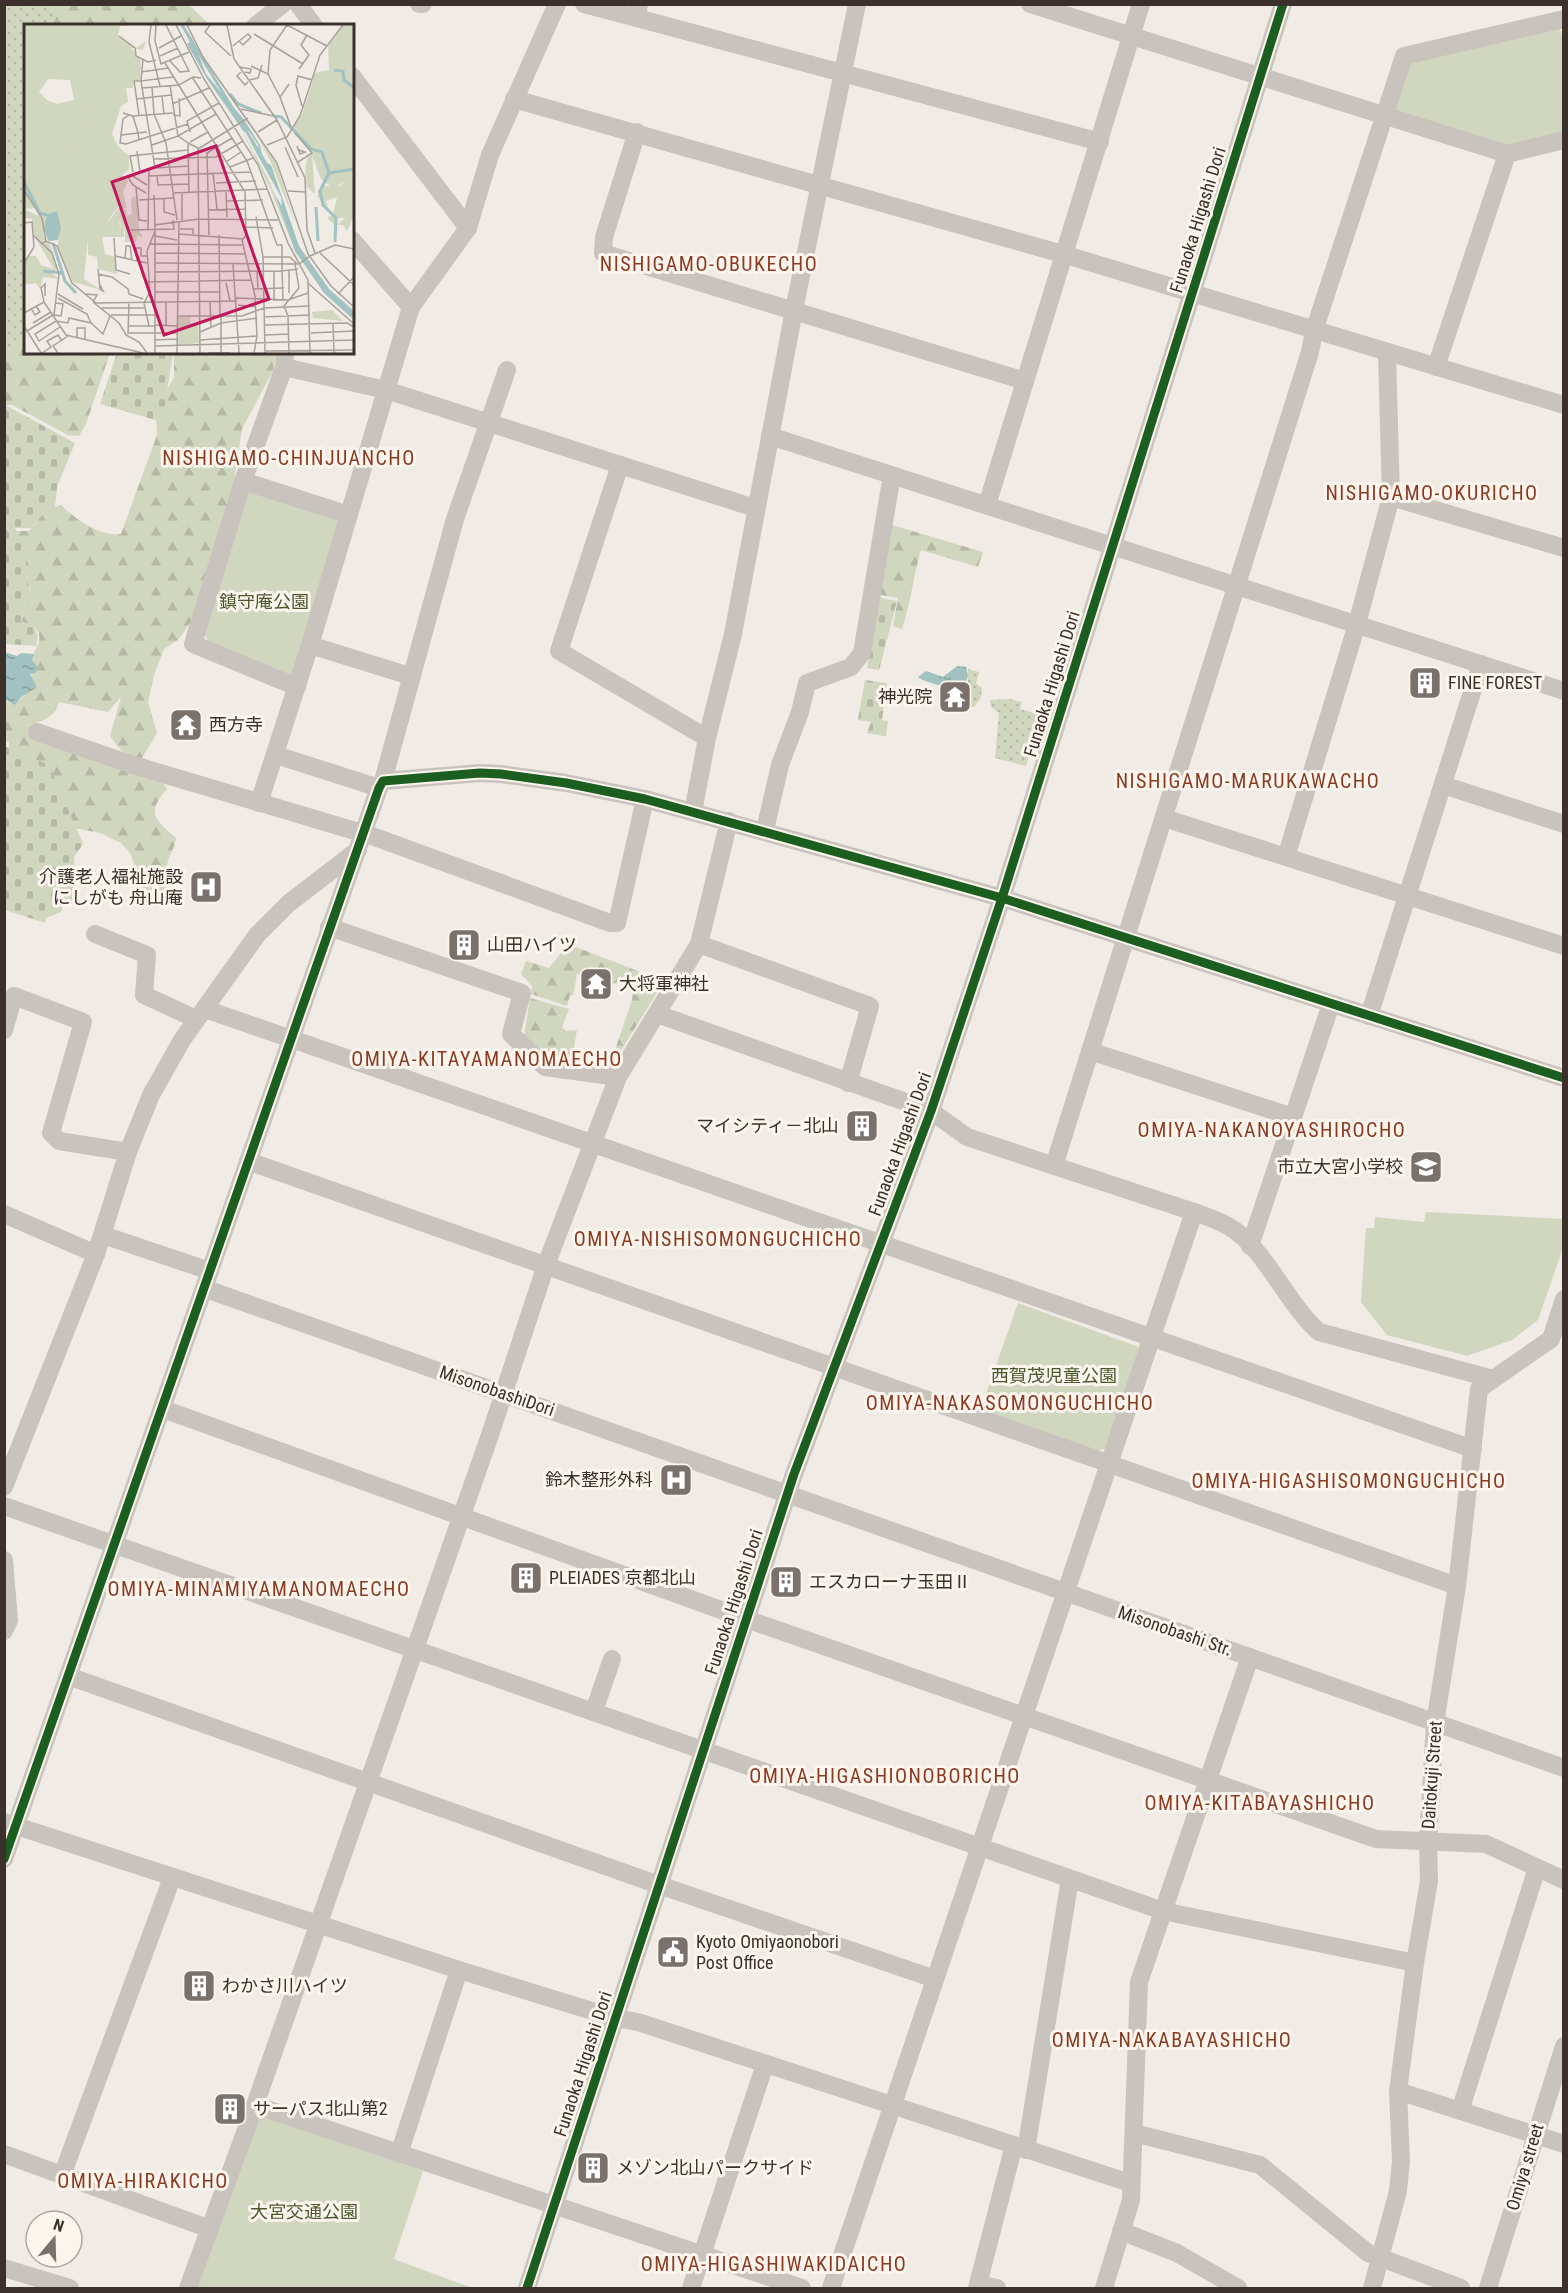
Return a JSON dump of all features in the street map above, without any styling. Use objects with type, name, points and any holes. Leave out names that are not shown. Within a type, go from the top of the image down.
[{"type":"street","points":[[258,24],[283,4]]},
{"type":"street","points":[[298,4],[313,24]]},
{"type":"street","points":[[259,803],[310,645],[411,307],[468,228],[490,155],[557,4]]},
{"type":"street","points":[[584,4],[638,11],[842,72],[1101,142]]},
{"type":"street","points":[[693,812],[707,738],[733,634],[755,508],[857,4]]},
{"type":"street","points":[[1030,4],[1507,154],[1563,140]]},
{"type":"street","points":[[987,505],[1101,142],[1141,4]]},
{"type":"street","name":"Funaoka Higashi Dori","points":[[527,2289],[787,1494],[931,1111],[1002,898],[1283,4]]},
{"type":"street","points":[[1054,1166],[1310,352],[1314,331],[1404,56],[1563,19]]},
{"type":"street","points":[[354,79],[468,228]]},
{"type":"street","points":[[514,99],[1066,255],[1563,405]]},
{"type":"street","points":[[637,132],[604,237],[603,253],[1025,381]]},
{"type":"street","points":[[1436,367],[1507,154]]},
{"type":"street","points":[[354,242],[411,307]]},
{"type":"street","points":[[1286,857],[1357,624],[1391,497],[1388,352]]},
{"type":"street","points":[[297,687],[193,644],[243,481],[284,360],[489,422],[755,508]]},
{"type":"street","points":[[4,1859],[11,1824],[116,1544],[290,1038],[381,784],[410,676],[438,587],[455,519],[507,370]]},
{"type":"street","points":[[770,436],[1563,691]]},
{"type":"street","points":[[620,465],[559,651],[707,738]]},
{"type":"street","points":[[765,830],[780,765],[801,711],[807,683],[851,667],[862,653],[892,475]]},
{"type":"street","points":[[243,481],[349,515]]},
{"type":"street","points":[[1391,497],[1563,548]]},
{"type":"street","points":[[310,645],[410,676]]},
{"type":"street","points":[[1369,1016],[1481,664]]},
{"type":"street","points":[[37,732],[130,764],[259,803],[360,842],[617,923],[645,799]]},
{"type":"street","points":[[276,755],[381,784],[480,773],[566,783],[645,799],[765,830],[1002,898],[1563,1078]]},
{"type":"street","points":[[1443,785],[1563,824]]},
{"type":"street","points":[[1164,818],[1563,946]]},
{"type":"street","points":[[188,2289],[255,2105],[504,1394],[546,1266],[591,1143],[618,1077],[681,970],[699,944],[729,821]]},
{"type":"street","points":[[4,1487],[96,1254],[128,1152],[151,1095],[200,1014],[257,935],[289,903],[360,842]]},
{"type":"street","points":[[329,927],[522,993],[511,1034],[545,1067],[618,1077]]},
{"type":"street","points":[[95,934],[147,955],[144,995],[200,1014],[290,1038],[1473,1449]]},
{"type":"street","points":[[699,944],[870,1006],[849,1083]]},
{"type":"street","points":[[4,1030],[14,996],[83,1022],[51,1133],[59,1141],[128,1152]]},
{"type":"street","points":[[1250,1246],[1331,1004]]},
{"type":"street","points":[[657,1014],[931,1111],[967,1137],[1230,1226],[1250,1246],[1305,1320],[1319,1332],[1493,1379]]},
{"type":"street","points":[[1090,1051],[1293,1117]]},
{"type":"street","points":[[248,1161],[1458,1586]]},
{"type":"street","points":[[831,2289],[1194,1212]]},
{"type":"street","points":[[4,1214],[96,1254]]},
{"type":"street","name":"MisonobashiDori","points":[[103,1235],[208,1280],[504,1394],[787,1494]]},
{"type":"street","name":"Daitokuji Street","points":[[1372,2289],[1398,2191],[1401,2161],[1398,2091],[1429,1881],[1428,1840],[1435,1723],[1458,1586],[1479,1389],[1557,1341],[1563,1299]]},
{"type":"street","points":[[163,1409],[746,1619],[1376,1839],[1486,1844],[1563,1880]]},
{"type":"street","name":"Misonobashi Str.","points":[[787,1494],[1563,1768]]},
{"type":"street","points":[[4,1506],[1163,1911],[1415,1964]]},
{"type":"street","points":[[4,1560],[9,1620],[4,1631]]},
{"type":"street","points":[[1104,2289],[1131,2200],[1139,1982],[1250,1658]]},
{"type":"street","points":[[594,1712],[612,1659]]},
{"type":"street","points":[[68,1676],[659,1885],[935,1979]]},
{"type":"street","points":[[11,1824],[172,1878],[318,1922],[459,1970],[615,2018],[638,2022],[1130,2183]]},
{"type":"street","points":[[1460,2111],[1537,1868]]},
{"type":"street","points":[[63,2173],[172,1878]]},
{"type":"street","points":[[997,2289],[977,2286],[1020,2147],[1070,1879]]},
{"type":"street","points":[[399,2154],[459,1970]]},
{"type":"street","name":"Omiya street","points":[[1488,2289],[1563,2046]]},
{"type":"street","points":[[691,2289],[765,2064]]},
{"type":"street","points":[[1398,2091],[1563,2144]]},
{"type":"street","points":[[255,2105],[802,2289]]},
{"type":"street","points":[[1134,2133],[1260,2164],[1368,2253],[1381,2260],[1461,2289]]},
{"type":"street","points":[[4,2154],[63,2173],[210,2229]]},
{"type":"street","points":[[1120,2231],[1177,2253],[1239,2289]]},
{"type":"street","points":[[4,2268],[70,2289]]},
{"type":"green space","points":[[4,5],[77,5],[74,24],[24,24],[25,354],[5,388]]},
{"type":"green space","points":[[56,5],[189,5],[209,24],[52,24]]},
{"type":"green space","points":[[1560,29],[1564,42],[1563,133],[1508,147],[1392,111],[1411,63]]},
{"type":"green space","points":[[24,339],[24,354],[110,354],[86,424],[79,436],[68,435],[12,405],[5,405],[5,358]]},
{"type":"green space","points":[[117,354],[173,354],[162,422],[100,404]]},
{"type":"green space","points":[[174,354],[276,354],[273,371],[242,429],[229,511],[193,619],[178,640],[164,649],[154,675],[148,702],[157,733],[138,765],[120,749],[110,736],[121,697],[108,712],[59,702],[51,715],[29,726],[36,733],[136,775],[163,782],[167,789],[156,804],[155,815],[162,826],[176,838],[168,862],[166,892],[162,904],[157,907],[150,906],[130,853],[121,843],[100,833],[74,828],[9,750],[9,742],[5,741],[4,700],[10,704],[26,694],[31,681],[32,658],[39,638],[35,627],[22,622],[23,607],[30,589],[26,575],[26,550],[10,531],[29,531],[46,510],[61,505],[96,530],[121,534],[157,435],[156,416],[160,400],[174,378]]},
{"type":"green space","points":[[5,405],[75,443],[57,487],[55,507],[46,510],[31,528],[15,528],[26,550],[26,575],[32,601],[23,608],[22,622],[33,624],[38,636],[36,646],[5,644]]},
{"type":"green space","name":"鎮守庵公園","points":[[251,488],[340,520],[295,673],[288,677],[208,642],[204,631],[245,494]]},
{"type":"green space","points":[[892,525],[983,552],[978,567],[921,550],[902,629],[893,626],[898,598],[880,595]]},
{"type":"green space","points":[[880,598],[897,601],[879,670],[867,668]]},
{"type":"green space","points":[[968,669],[979,672],[976,683],[982,688],[981,698],[974,707],[960,707],[944,698],[940,685],[963,693],[968,683]]},
{"type":"green space","points":[[865,680],[887,683],[882,720],[888,721],[886,736],[867,733],[871,722],[858,720]]},
{"type":"green space","points":[[1010,699],[1022,702],[1020,709],[1041,715],[1026,766],[995,758],[999,713],[991,707],[990,700]]},
{"type":"green space","points":[[5,746],[49,765],[83,844],[74,857],[76,880],[72,903],[64,903],[61,912],[46,918],[45,923],[5,910]]},
{"type":"green space","points":[[568,944],[664,981],[609,1067],[576,1063],[579,1049],[607,1055],[614,1053],[632,1000],[634,985],[620,981],[611,985],[601,979],[577,974],[573,996],[570,995],[567,1006],[531,994],[532,986],[521,974],[526,961],[549,968]]},
{"type":"green space","points":[[530,998],[569,1009],[562,1028],[566,1031],[577,1030],[571,1063],[550,1061],[524,1036]]},
{"type":"green space","points":[[1426,1212],[1563,1219],[1563,1248],[1538,1320],[1512,1340],[1467,1356],[1387,1335],[1361,1302],[1366,1228],[1374,1228],[1375,1217],[1424,1222]]},
{"type":"green space","name":"西賀茂児童公園","points":[[1018,1303],[1139,1347],[1106,1448],[1097,1451],[980,1411]]},
{"type":"green space","name":"大宮交通公園","points":[[266,2117],[423,2171],[394,2259],[472,2288],[196,2288],[253,2122]]},
{"type":"water","points":[[4,652],[17,656],[21,653],[34,654],[32,660],[38,667],[35,673],[30,674],[37,687],[20,698],[15,705],[5,700]]},
{"type":"water","points":[[957,666],[966,667],[968,676],[962,692],[918,677],[926,671],[943,677]]},
{"type":"cycle path","points":[[527,2288],[794,1474],[931,1111],[1002,898],[1283,4]]},
{"type":"cycle path","points":[[4,1859],[383,781],[480,773],[501,774],[566,783],[645,799],[1002,898],[1564,1078]]},
{"type":"place","name":"FINE FOREST","points":[[1425,683]]},
{"type":"place","name":"神光院","points":[[955,697]]},
{"type":"place","name":"西方寺","points":[[186,725]]},
{"type":"place","name":"介護老人福祉施設 にしがも 舟山庵","points":[[206,887]]},
{"type":"place","name":"山田ハイツ","points":[[464,945]]},
{"type":"place","name":"大将軍神社","points":[[596,984]]},
{"type":"place","name":"マイシティ－北山","points":[[862,1126]]},
{"type":"place","name":"市立大宮小学校","points":[[1426,1167]]},
{"type":"place","name":"鈴木整形外科","points":[[676,1480]]},
{"type":"place","name":"PLEIADES 京都北山","points":[[526,1578]]},
{"type":"place","name":"エスカローナ玉田Ⅱ","points":[[786,1582]]},
{"type":"place","name":"Kyoto Omiyaonobori Post Office","points":[[673,1952]]},
{"type":"place","name":"わかさ川ハイツ","points":[[199,1986]]},
{"type":"place","name":"サーパス北山第2","points":[[230,2109]]},
{"type":"place","name":"メゾン北山パークサイド","points":[[593,2168]]},
{"type":"district","name":"NISHIGAMO-OBUKECHO","points":[[709,264]]},
{"type":"district","name":"NISHIGAMO-CHINJUANCHO","points":[[289,458]]},
{"type":"district","name":"NISHIGAMO-OKURICHO","points":[[1432,493]]},
{"type":"district","name":"NISHIGAMO-MARUKAWACHO","points":[[1248,781]]},
{"type":"district","name":"OMIYA-KITAYAMANOMAECHO","points":[[487,1059]]},
{"type":"district","name":"OMIYA-NAKANOYASHIROCHO","points":[[1272,1130]]},
{"type":"district","name":"OMIYA-NISHISOMONGUCHICHO","points":[[718,1239]]},
{"type":"district","name":"OMIYA-NAKASOMONGUCHICHO","points":[[1010,1403]]},
{"type":"district","name":"OMIYA-HIGASHISOMONGUCHICHO","points":[[1349,1481]]},
{"type":"district","name":"OMIYA-MINAMIYAMANOMAECHO","points":[[259,1589]]},
{"type":"district","name":"OMIYA-HIGASHIONOBORICHO","points":[[885,1776]]},
{"type":"district","name":"OMIYA-KITABAYASHICHO","points":[[1260,1803]]},
{"type":"district","name":"OMIYA-NAKABAYASHICHO","points":[[1172,2040]]},
{"type":"district","name":"OMIYA-HIRAKICHO","points":[[143,2181]]},
{"type":"district","name":"OMIYA-HIGASHIWAKIDAICHO","points":[[774,2264]]}]
